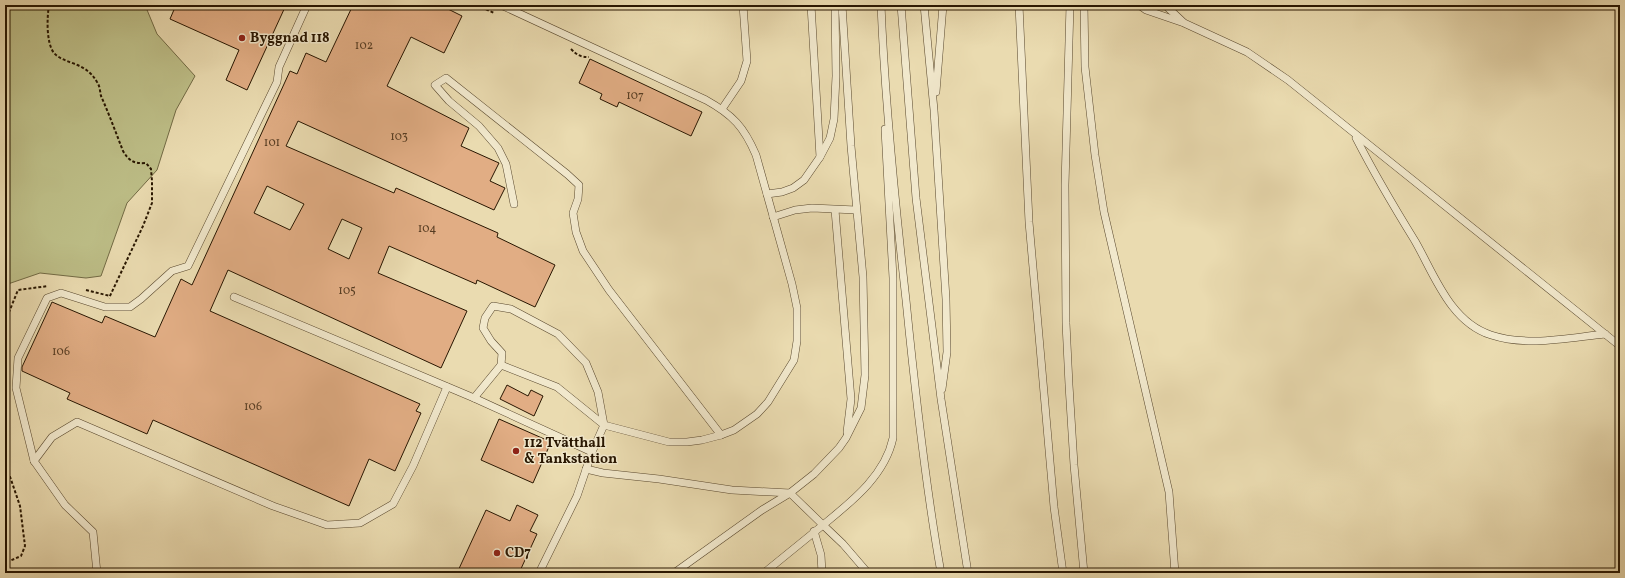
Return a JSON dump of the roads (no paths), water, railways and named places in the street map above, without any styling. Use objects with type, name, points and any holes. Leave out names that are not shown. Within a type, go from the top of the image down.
[{"type":"lane","points":[[97,573],[93,532],[65,505],[34,461],[16,388],[18,358],[47,298],[61,293],[105,307],[130,307],[172,271],[188,266],[277,82],[279,67],[307,5]]},
{"type":"lane","points":[[500,5],[706,100],[722,109],[742,128],[749,138],[756,155],[792,284],[797,308],[797,341],[794,360],[768,402],[757,414],[734,430],[702,440],[670,442],[604,424],[557,387],[501,365]]},
{"type":"lane","points":[[722,109],[741,81],[748,61],[743,5]]},
{"type":"lane","points":[[811,5],[820,157]]},
{"type":"lane","points":[[767,194],[782,192],[793,188],[804,180],[820,157],[830,138],[834,119],[836,76],[835,5]]},
{"type":"lane","points":[[674,573],[762,510],[790,493],[814,474],[839,448],[846,438],[861,408],[865,374],[863,277],[856,210],[842,5]]},
{"type":"lane","points":[[764,573],[849,503],[882,466],[893,438],[893,278],[885,154],[884,79],[880,5]]},
{"type":"lane","points":[[901,5],[916,198],[941,399],[968,573]]},
{"type":"lane","points":[[924,5],[934,110],[946,299],[947,352],[941,399]]},
{"type":"lane","points":[[934,110],[942,5]]},
{"type":"lane","points":[[1019,5],[1029,222],[1054,507],[1062,573]]},
{"type":"lane","points":[[1070,5],[1065,177],[1068,386],[1084,573]]},
{"type":"lane","points":[[1084,5],[1085,67],[1095,155],[1104,212],[1169,492],[1175,573]]},
{"type":"lane","points":[[1139,5],[1146,10],[1184,23],[1247,52],[1288,80],[1354,135],[1620,346]]},
{"type":"lane","points":[[1165,5],[1184,23]]},
{"type":"lane","points":[[514,204],[506,164],[498,148],[478,126],[449,101],[435,85],[446,78],[578,184],[578,199],[573,213],[576,232],[583,251],[609,290],[721,435]]},
{"type":"lane","points":[[884,79],[922,455],[941,573]]},
{"type":"lane","points":[[1354,135],[1438,284],[1458,312],[1469,323],[1490,335],[1521,341],[1538,342],[1605,334]]},
{"type":"lane","points":[[773,217],[796,210],[812,208],[856,210]]},
{"type":"lane","points":[[835,210],[851,399],[846,438]]},
{"type":"lane","points":[[234,296],[447,386],[592,452]]},
{"type":"lane","points":[[474,398],[501,365],[502,353],[491,341],[483,328],[486,318],[493,306],[511,310],[558,334],[586,363],[598,392],[604,424],[592,452],[577,496],[539,573]]},
{"type":"lane","points":[[34,461],[52,437],[76,422],[273,506],[327,525],[360,523],[392,504],[413,466],[447,386]]},
{"type":"lane","points":[[586,469],[603,473],[658,479],[732,490],[790,493],[843,544],[868,573]]},
{"type":"lane","points":[[814,531],[821,555],[822,573]]},
{"type":"place","name":"Byggnad 118","points":[[242,38]]},
{"type":"place","name":"112 Tvätthall & Tankstation","points":[[516,451]]},
{"type":"place","name":"CD7","points":[[497,553]]}]
